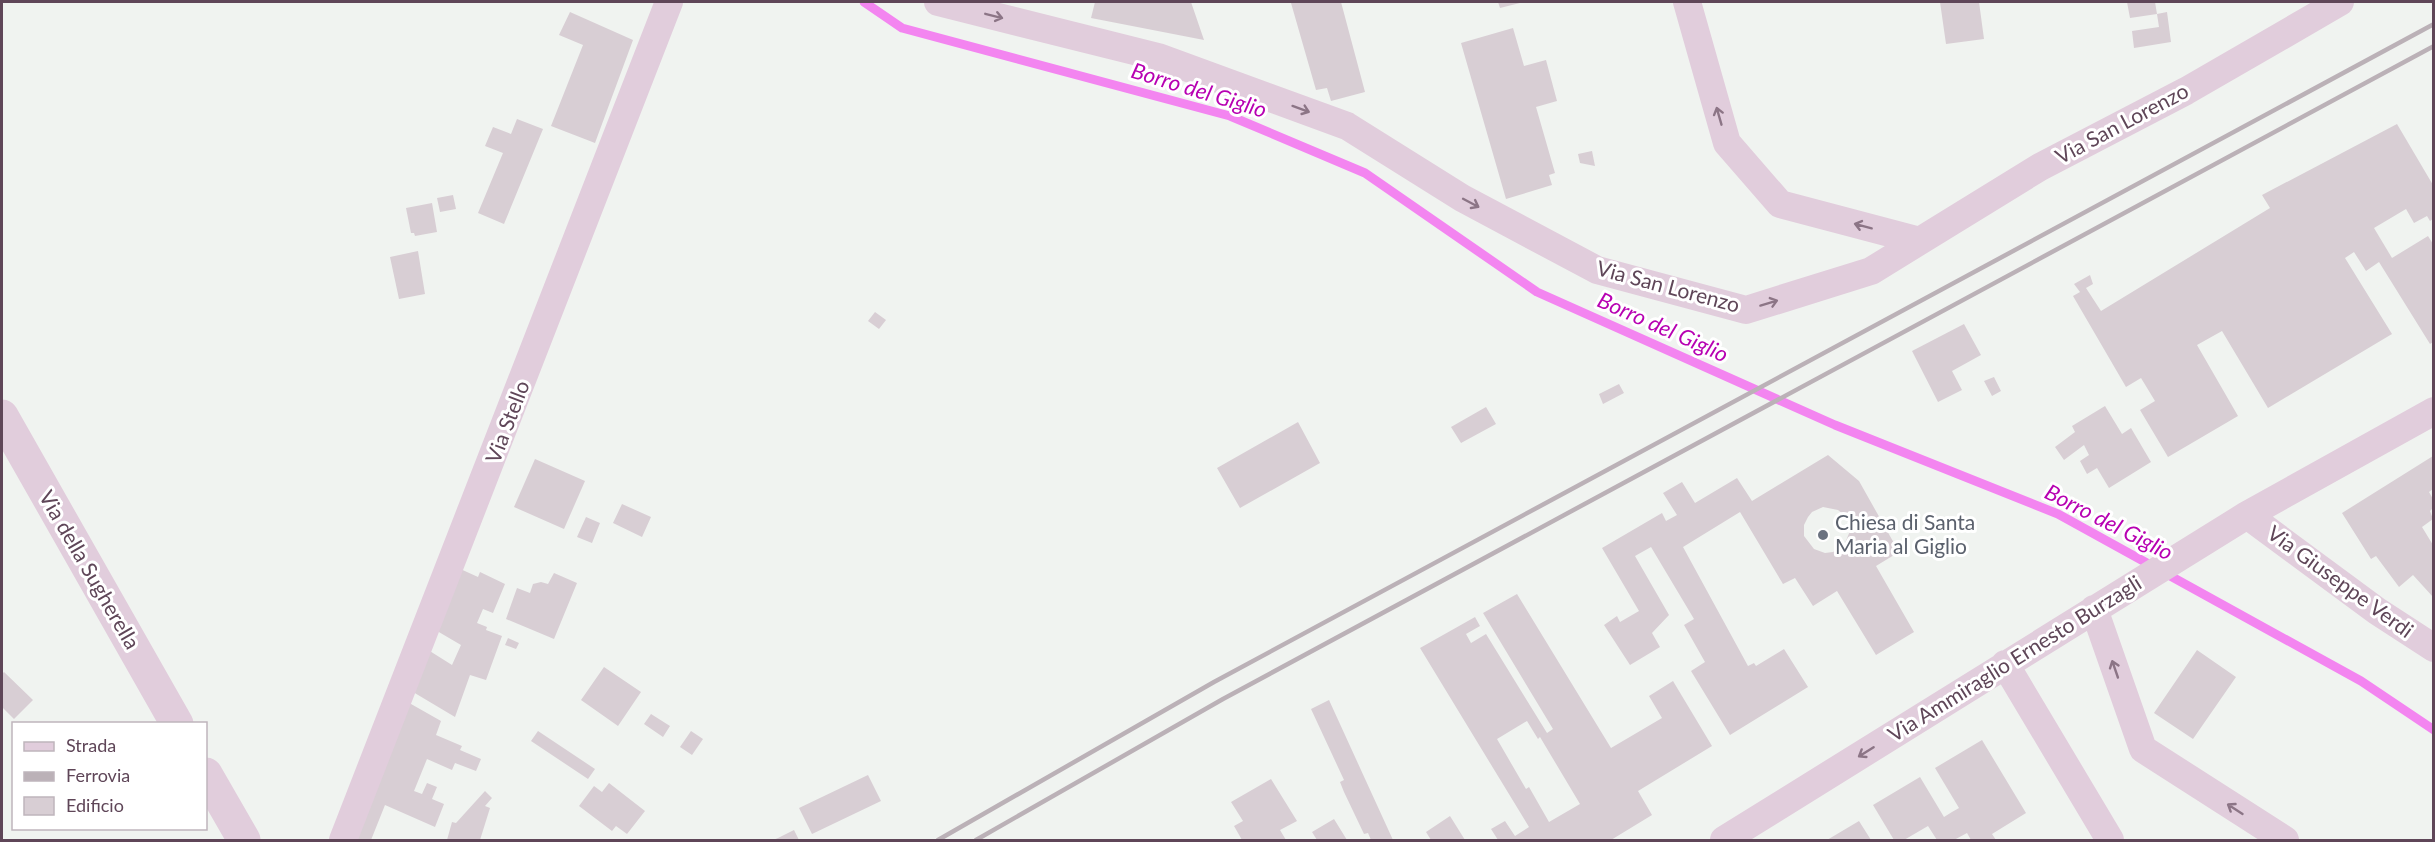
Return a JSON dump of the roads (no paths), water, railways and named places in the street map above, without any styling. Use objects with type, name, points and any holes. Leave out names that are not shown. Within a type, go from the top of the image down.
[{"type":"street","name":"Via Stello","points":[[343,840],[669,2]]},
{"type":"street","name":"Via San Lorenzo","points":[[938,2],[1158,57],[1347,126],[1462,198],[1597,270],[1746,310],[1871,271],[2040,167],[2186,91],[2340,2]]},
{"type":"street","points":[[1687,2],[1727,143],[1780,204],[1920,241]]},
{"type":"street","name":"Via Ammiraglio Ernesto Burzagli","points":[[1724,840],[2247,515],[2433,411]]},
{"type":"street","name":"Via della Sugherella","points":[[2,416],[176,722]]},
{"type":"street","name":"Via Giuseppe Verdi","points":[[2247,515],[2433,648]]},
{"type":"street","points":[[2103,605],[2143,749],[2285,840]]},
{"type":"street","points":[[2005,664],[2110,840]]},
{"type":"street","points":[[207,776],[244,840]]},
{"type":"waterway","name":"Borro del Giglio","points":[[864,2],[902,28],[1230,116],[1365,173],[1537,292],[1835,425],[2058,514],[2361,681],[2434,730]]},
{"type":"railway","points":[[938,840],[1214,682],[2434,24]]},
{"type":"railway","points":[[976,840],[1223,699],[2434,46]]},
{"type":"place","name":"Chiesa di Santa Maria al Giglio","points":[[1823,535]]}]
